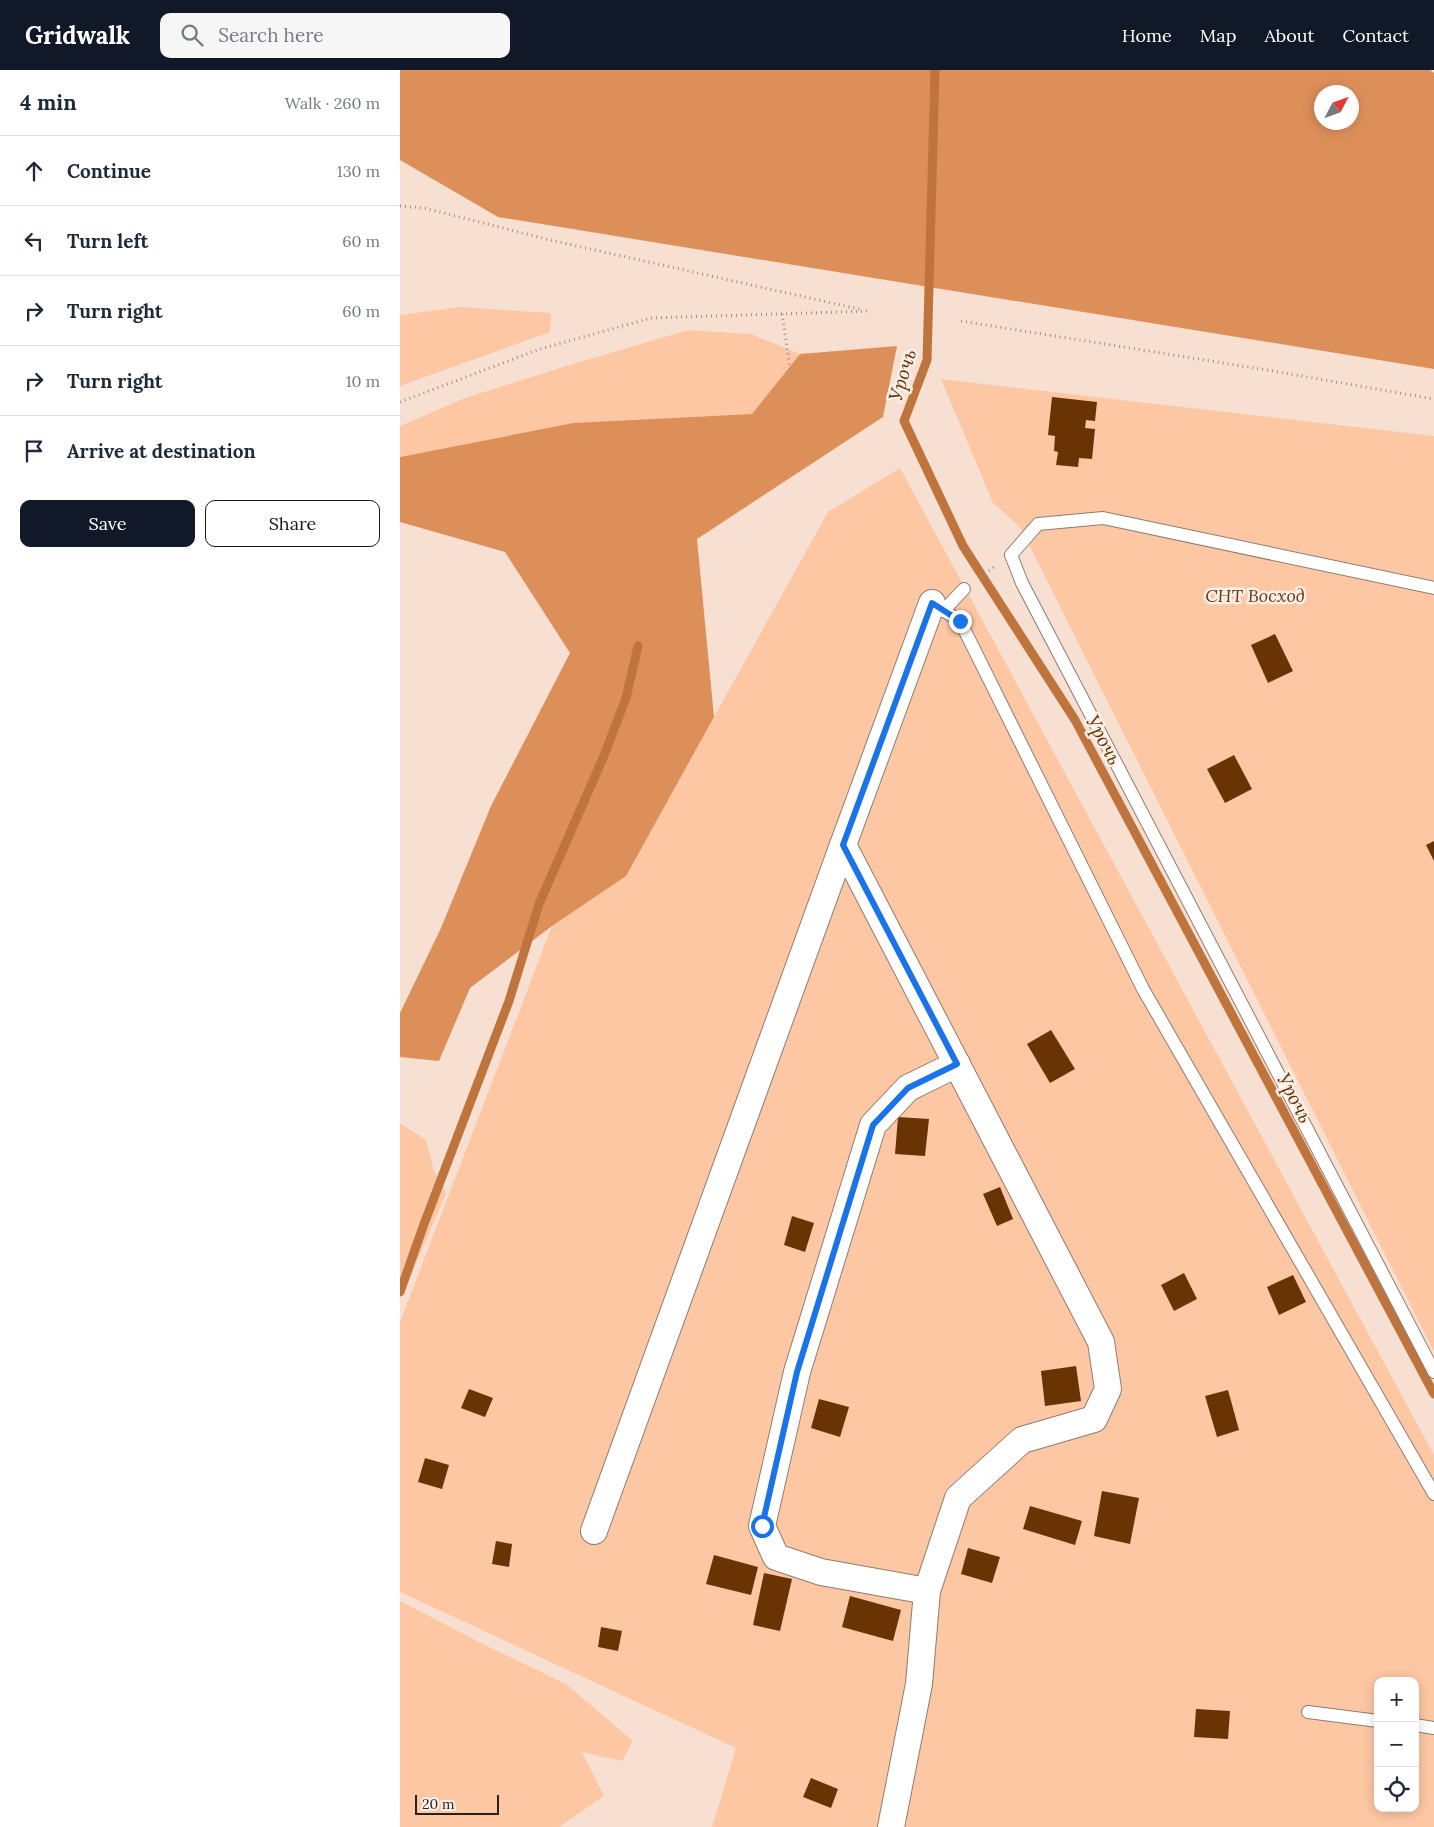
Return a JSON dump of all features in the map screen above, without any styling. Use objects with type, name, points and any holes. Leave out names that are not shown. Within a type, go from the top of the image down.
[{"type":"street","points":[[594,1531],[843,845],[937,607]]},
{"type":"street","points":[[843,845],[1101,1342],[1108,1388],[1094,1419],[1022,1440],[958,1498],[927,1591],[918,1684],[891,1827]]},
{"type":"street","points":[[927,1591],[820,1572],[776,1557],[762,1526],[797,1372],[873,1125],[908,1088],[957,1064]]},
{"type":"lane","points":[[1434,588],[1103,518],[1038,524],[1011,555],[1022,583],[1434,1372]]},
{"type":"lane","points":[[964,589],[937,607],[960,621],[1143,989],[1434,1494]]},
{"type":"lane","points":[[1308,1712],[1374,1720]]},
{"type":"lane","points":[[1419,1726],[1434,1728]]},
{"type":"path","points":[[400,206],[424,208],[550,240],[869,311],[652,318],[540,348],[400,402]]},
{"type":"path","points":[[782,314],[792,381]]},
{"type":"path","points":[[961,321],[1434,399]]},
{"type":"green space","points":[[460,307],[551,313],[550,332],[400,386],[400,315]]},
{"type":"green space","points":[[688,330],[751,334],[800,354],[753,414],[573,423],[400,457],[400,426],[465,398]]},
{"type":"green space","name":"СНТ Восход","points":[[941,379],[1434,436],[1434,1352],[1020,527],[993,503]]},
{"type":"green space","points":[[900,468],[1434,1455],[1434,1827],[712,1827],[736,1748],[400,1592],[400,1322],[552,926],[626,875],[828,512]]},
{"type":"green space","points":[[400,1123],[426,1140],[434,1171],[446,1193],[400,1298]]},
{"type":"green space","points":[[400,1601],[566,1684],[633,1741],[622,1761],[582,1752],[604,1796],[559,1827],[400,1827]]},
{"type":"shaded area","points":[[400,70],[1430,70],[1434,73],[1434,369],[498,217],[400,160]]},
{"type":"shaded area","points":[[897,346],[883,417],[697,539],[714,717],[626,876],[552,926],[470,988],[439,1061],[400,1057],[400,1013],[441,928],[491,806],[570,653],[505,552],[400,522],[400,457],[573,423],[752,414],[800,354]]},
{"type":"building","points":[[1052,397],[1097,402],[1095,421],[1086,420],[1085,428],[1095,429],[1092,459],[1079,458],[1078,467],[1056,465],[1058,452],[1054,451],[1055,436],[1048,435]]},
{"type":"building","points":[[1275,634],[1293,671],[1268,683],[1251,645]]},
{"type":"building","points":[[1234,755],[1252,789],[1225,803],[1207,769]]},
{"type":"building","points":[[1434,841],[1434,861],[1426,845]]},
{"type":"building","points":[[1051,1030],[1075,1069],[1050,1083],[1027,1044]]},
{"type":"building","points":[[898,1117],[929,1119],[925,1156],[895,1154]]},
{"type":"building","points":[[1000,1187],[1013,1219],[997,1226],[983,1194]]},
{"type":"building","points":[[792,1216],[814,1223],[805,1252],[784,1245]]},
{"type":"building","points":[[1184,1273],[1197,1299],[1174,1311],[1161,1285]]},
{"type":"building","points":[[1293,1275],[1306,1302],[1279,1315],[1267,1287]]},
{"type":"building","points":[[1076,1366],[1081,1401],[1045,1406],[1041,1371]]},
{"type":"building","points":[[469,1389],[493,1398],[485,1417],[461,1408]]},
{"type":"building","points":[[1228,1390],[1239,1430],[1217,1437],[1205,1396]]},
{"type":"building","points":[[819,1399],[849,1407],[840,1437],[811,1428]]},
{"type":"building","points":[[425,1458],[449,1465],[442,1489],[418,1482]]},
{"type":"building","points":[[1102,1491],[1139,1498],[1130,1544],[1094,1536]]},
{"type":"building","points":[[1030,1506],[1082,1521],[1075,1545],[1023,1529]]},
{"type":"building","points":[[496,1541],[512,1544],[509,1567],[492,1564]]},
{"type":"building","points":[[968,1548],[1000,1557],[992,1583],[961,1574]]},
{"type":"building","points":[[714,1555],[758,1567],[751,1595],[706,1584]]},
{"type":"building","points":[[764,1573],[792,1579],[780,1631],[753,1625]]},
{"type":"building","points":[[850,1596],[901,1610],[893,1641],[842,1627]]},
{"type":"building","points":[[601,1627],[622,1631],[618,1651],[598,1647]]},
{"type":"building","points":[[1196,1709],[1230,1711],[1228,1739],[1194,1737]]},
{"type":"building","points":[[811,1778],[838,1789],[831,1808],[803,1797]]},
{"type":"waterway","name":"Урочь","points":[[935,70],[927,360],[904,421],[963,546],[1075,720],[1434,1394]]},
{"type":"waterway","points":[[400,1292],[509,1001],[539,904],[603,758],[626,698],[638,646]]},
{"type":"route","points":[[762,1526],[797,1372],[873,1125],[908,1088],[957,1064],[843,845],[932,603],[960,621]]}]
